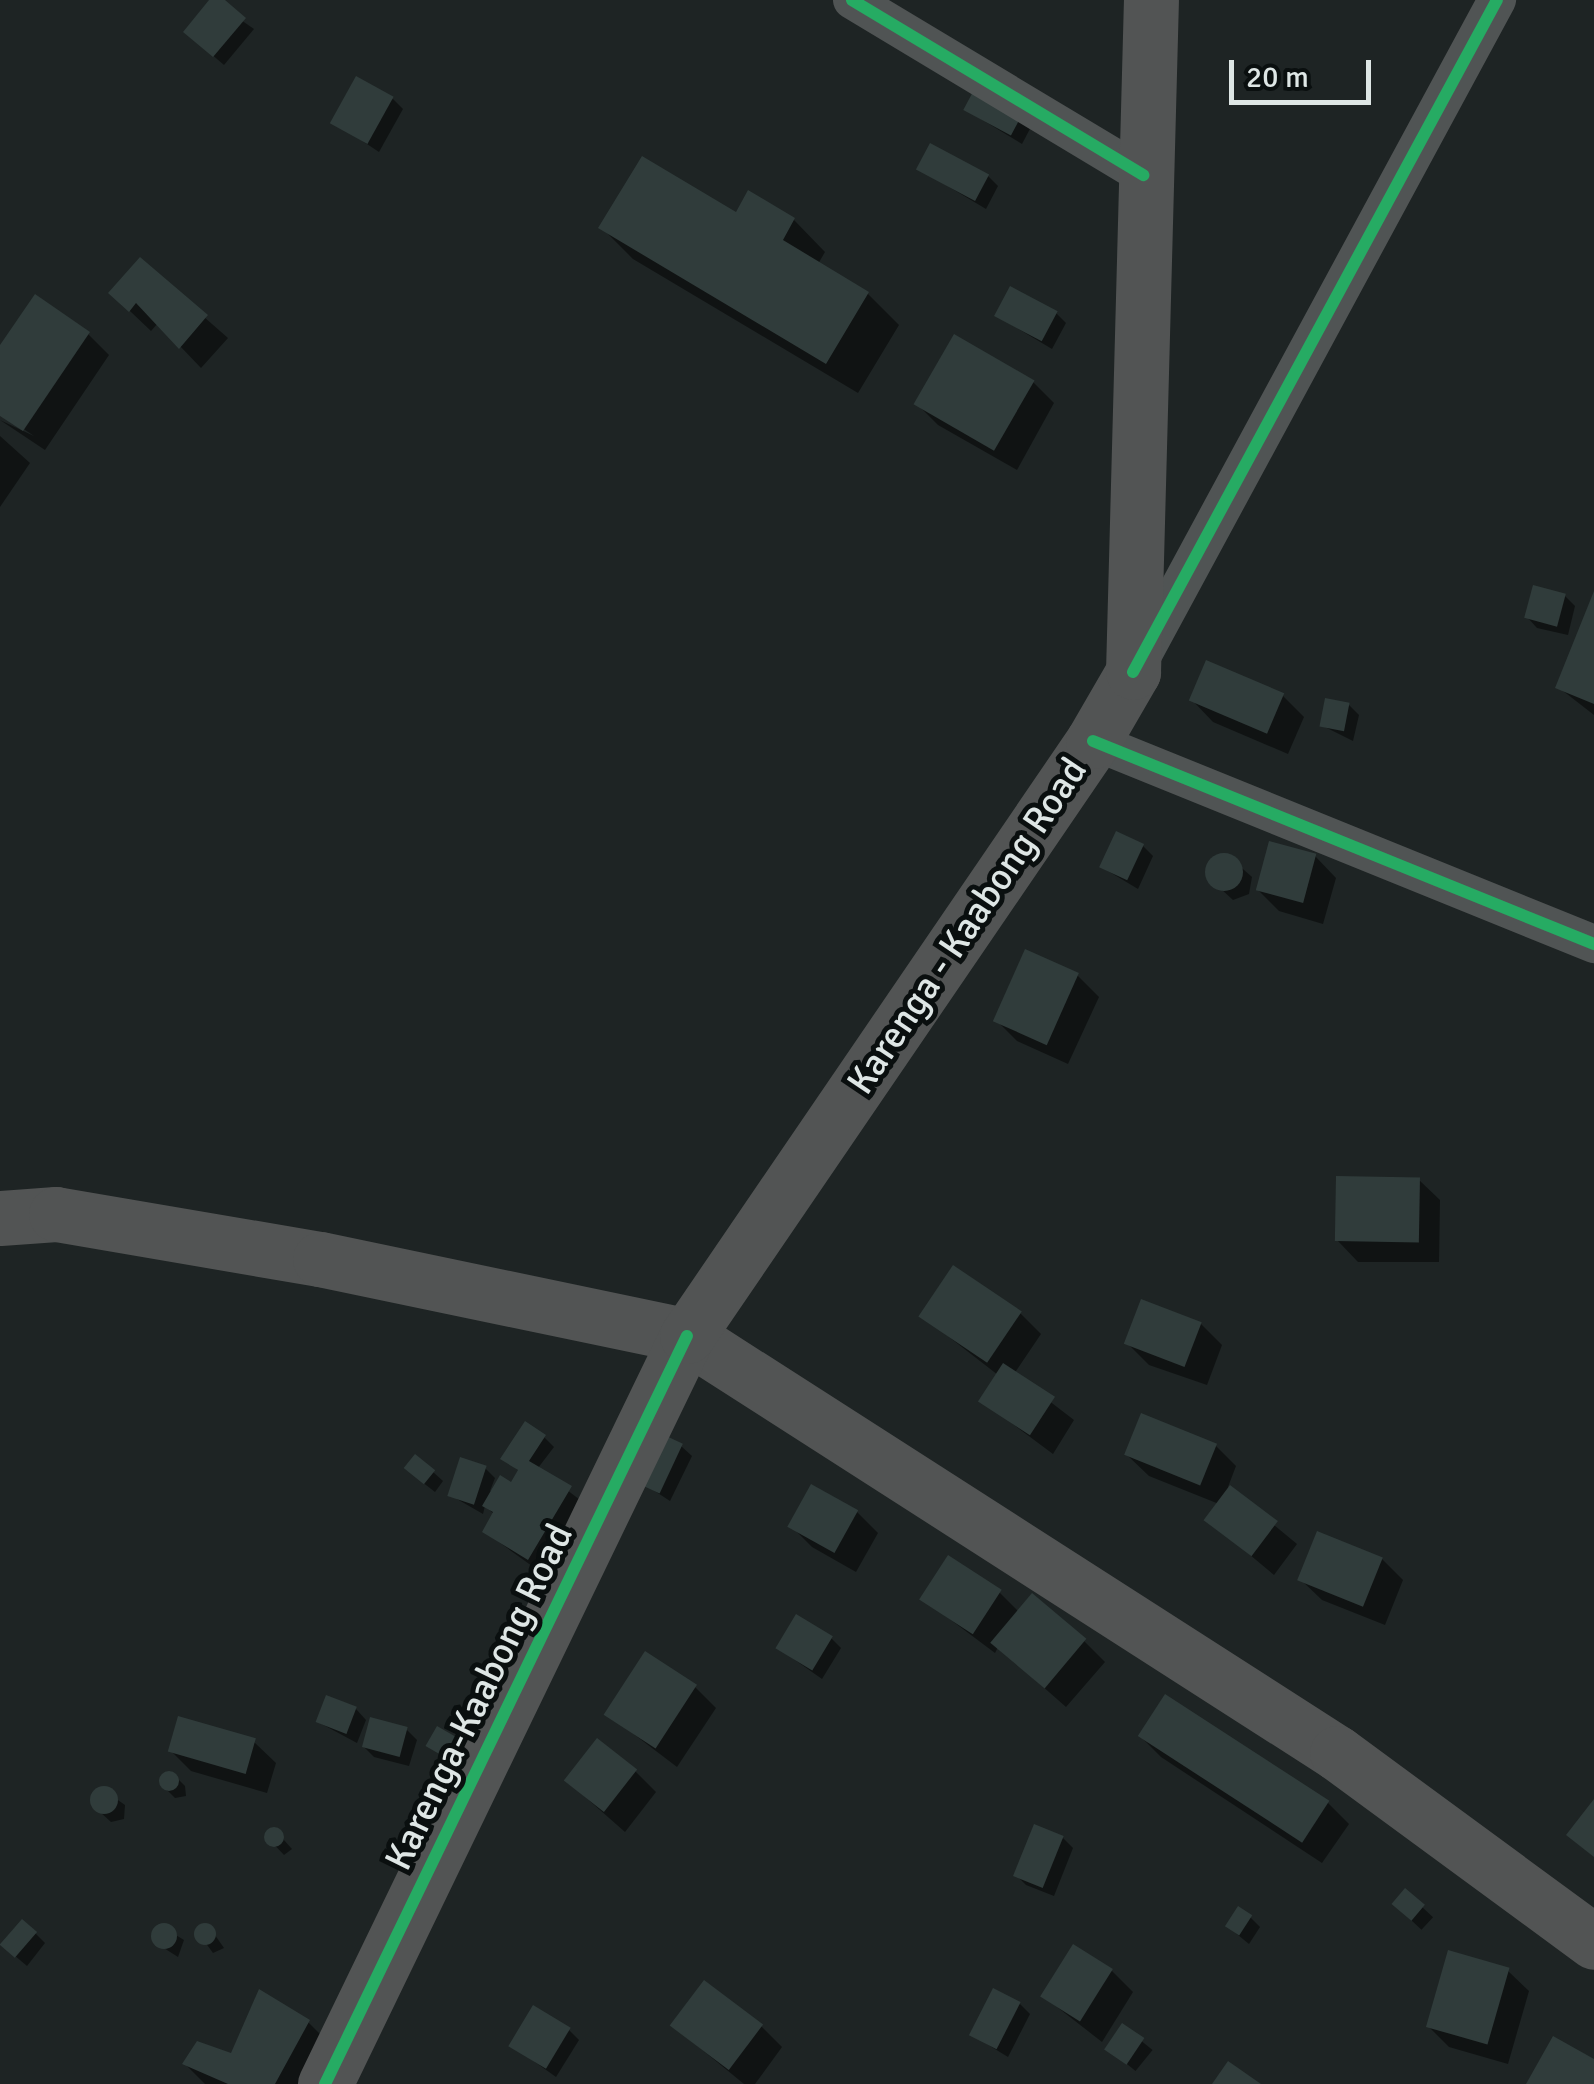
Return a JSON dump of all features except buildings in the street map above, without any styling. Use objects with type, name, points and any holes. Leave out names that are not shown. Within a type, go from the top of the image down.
[{"type":"main road","name":"Karenga - Kaabong Road","points":[[686,1336],[1093,741],[1132,672],[1150,0]]},
{"type":"main road","points":[[0,1218],[56,1214],[301,1256],[686,1336],[1337,1753],[1594,1942]]},
{"type":"main road","name":"Karenga-Kaabong Road","points":[[325,2084],[686,1336]]},
{"type":"street","points":[[852,0],[1143,175]]},
{"type":"street","points":[[1132,672],[1497,0]]},
{"type":"street","points":[[1093,741],[1594,944]]},
{"type":"cycle path","points":[[852,0],[1143,175]]},
{"type":"cycle path","points":[[1133,672],[1497,0]]},
{"type":"cycle path","points":[[1093,741],[1594,944]]},
{"type":"cycle path","points":[[325,2084],[687,1336]]}]
